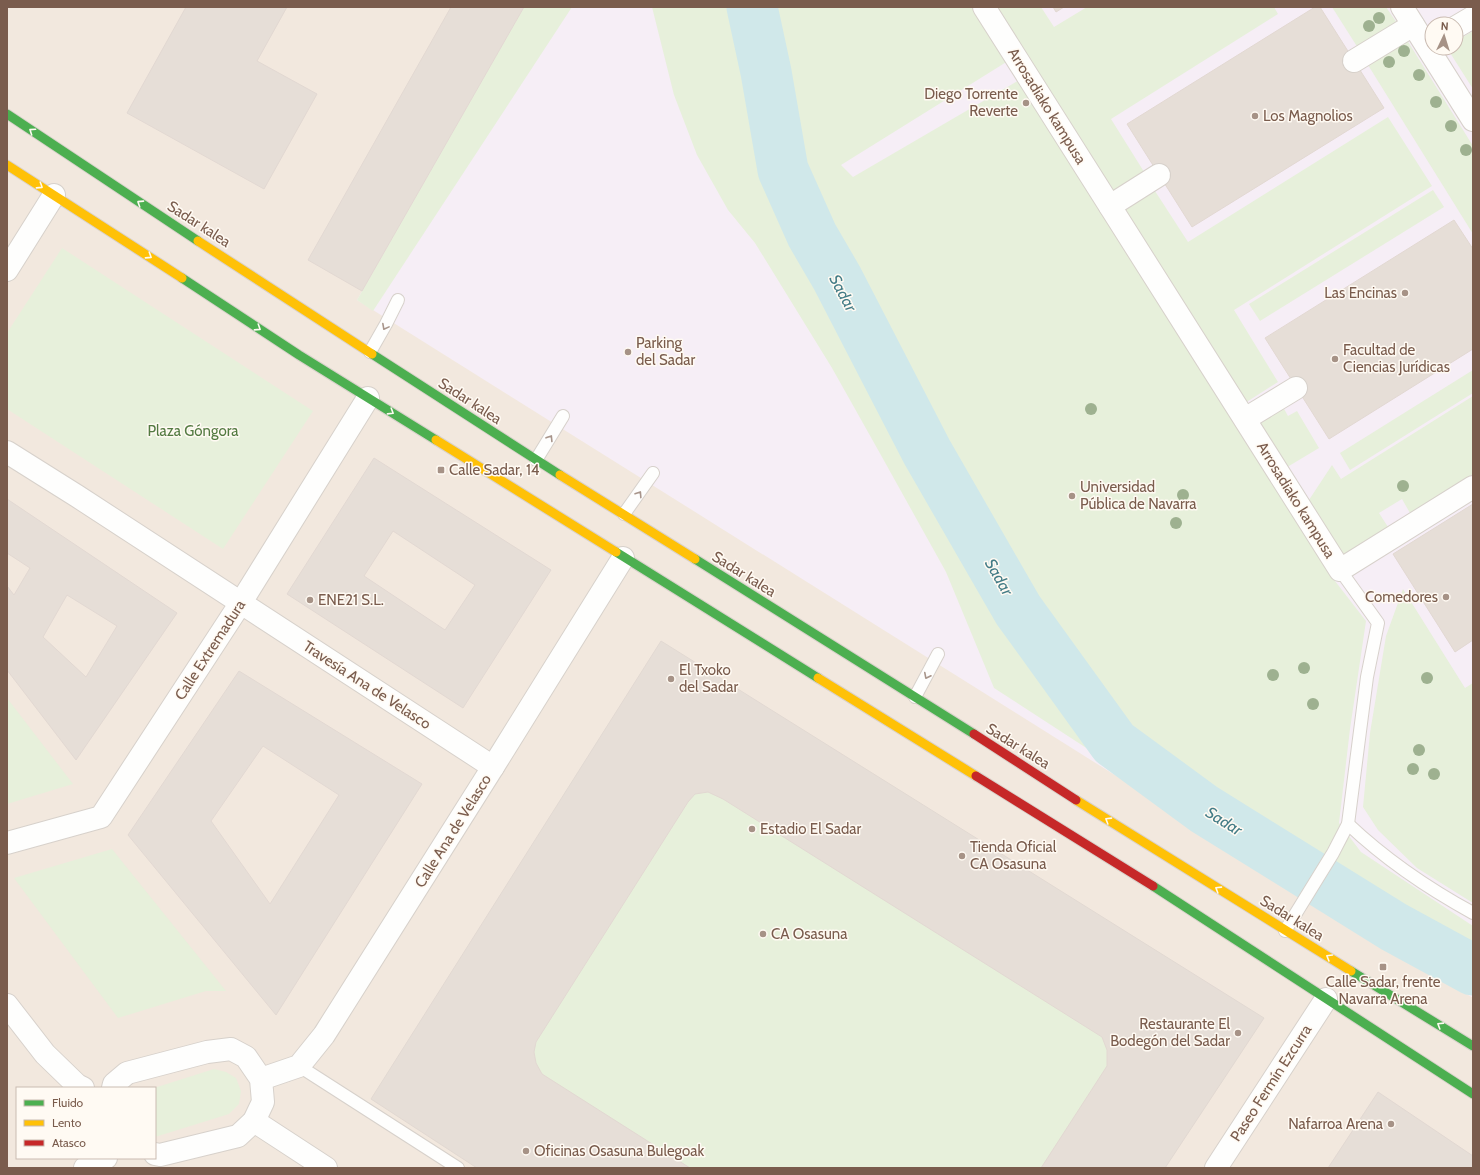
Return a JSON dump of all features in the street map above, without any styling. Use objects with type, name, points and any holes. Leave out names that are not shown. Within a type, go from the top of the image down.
[{"type":"street","name":"Arrosadiako kampusa","points":[[984,7],[1340,570],[1473,487]]},
{"type":"street","points":[[1354,61],[1408,16],[1424,37]]},
{"type":"street","points":[[1464,22],[1473,17]]},
{"type":"street","points":[[1436,56],[1473,120]]},
{"type":"street","name":"Sadar kalea","points":[[7,114],[148,208],[536,460],[1285,931],[1473,1046]]},
{"type":"street","points":[[7,164],[299,355],[1156,889],[1473,1094]]},
{"type":"street","points":[[1110,206],[1159,175]]},
{"type":"street","points":[[7,270],[54,195]]},
{"type":"street","points":[[1245,419],[1296,388]]},
{"type":"street","name":"Calle Extremadura","points":[[7,843],[102,817],[240,604],[368,398]]},
{"type":"street","points":[[7,452],[77,496],[240,604]]},
{"type":"street","name":"Calle Ana de Velasco","points":[[299,1066],[324,1035],[623,558]]},
{"type":"street","name":"Travesía Ana de Velasco","points":[[240,604],[423,720],[493,767]]},
{"type":"street","name":"Paseo Fermín Ezcurra","points":[[1216,1168],[1326,999]]},
{"type":"street","points":[[7,1005],[46,1054],[76,1085],[81,1087]]},
{"type":"street","points":[[113,1087],[114,1084],[127,1073],[207,1052],[231,1049],[246,1057],[260,1079],[263,1102],[254,1122],[238,1136],[160,1155],[156,1154]]},
{"type":"street","points":[[260,1079],[299,1066]]},
{"type":"street","points":[[254,1122],[326,1168]]},
{"type":"street","points":[[85,1168],[104,1159]]},
{"type":"lane","points":[[370,352],[398,300]]},
{"type":"lane","points":[[536,460],[563,416]]},
{"type":"lane","points":[[624,514],[653,473]]},
{"type":"lane","points":[[1285,931],[1333,853],[1348,824],[1367,677],[1378,623],[1340,570]]},
{"type":"lane","points":[[915,697],[938,654]]},
{"type":"lane","points":[[1348,824],[1381,853],[1449,900],[1473,913]]},
{"type":"lane","points":[[299,1066],[458,1168]]},
{"type":"shaded area","points":[[7,7],[1473,7],[1473,1168],[7,1168]]},
{"type":"shaded area","name":"Universidad Pública de Navarra","points":[[524,7],[1473,7],[1473,998],[1370,935],[357,300]]},
{"type":"green space","points":[[524,7],[572,7],[373,311],[357,300]]},
{"type":"green space","points":[[652,7],[975,7],[1008,61],[841,165],[853,177],[1021,79],[1335,581],[1366,621],[1350,729],[1339,823],[1361,852],[1473,926],[1473,993],[1271,868],[994,688],[946,572],[882,457],[832,368],[755,243],[728,210],[697,155],[674,95]]},
{"type":"green space","points":[[992,7],[1041,7],[1054,27],[1087,7],[1274,7],[1278,14],[1111,119],[1146,175],[1112,196]]},
{"type":"green space","points":[[1332,7],[1386,7],[1397,23],[1358,48]]},
{"type":"green space","points":[[1473,31],[1473,89],[1452,56],[1464,56],[1464,36]]},
{"type":"green space","points":[[1407,40],[1473,146],[1473,234],[1368,65]]},
{"type":"green space","points":[[1388,117],[1432,186],[1234,310],[1278,382],[1245,403],[1124,210],[1155,191],[1188,242]]},
{"type":"green space","points":[[1433,190],[1444,207],[1260,321],[1249,304]]},
{"type":"green space","name":"Plaza Góngora","points":[[62,248],[313,411],[223,549],[7,409],[7,333]]},
{"type":"green space","points":[[1473,370],[1473,393],[1350,470],[1340,453]]},
{"type":"green space","points":[[1473,396],[1473,474],[1410,513],[1402,499],[1379,513],[1388,527],[1341,557],[1307,503],[1332,465],[1341,479]]},
{"type":"green space","points":[[1283,407],[1288,416],[1297,411],[1319,448],[1284,469],[1257,424]]},
{"type":"green space","points":[[1403,589],[1465,688],[1473,683],[1473,903],[1417,868],[1378,830],[1363,807],[1370,733],[1386,636]]},
{"type":"green space","name":"Estadio El Sadar","points":[[661,641],[1264,1018],[1165,1168],[477,1168],[371,1099]]},
{"type":"green space","points":[[7,698],[73,784],[7,804]]},
{"type":"green space","points":[[112,849],[226,991],[206,991],[118,1018],[14,878]]},
{"type":"green space","points":[[214,1069],[226,1072],[236,1078],[241,1091],[239,1104],[229,1114],[156,1137],[156,1087]]},
{"type":"building","points":[[186,7],[287,7],[257,61],[317,94],[264,189],[127,113]]},
{"type":"building","points":[[451,7],[524,7],[362,291],[308,260]]},
{"type":"building","points":[[1053,7],[1064,7],[1056,12]]},
{"type":"building","name":"Los Magnolios","points":[[1315,7],[1320,7],[1384,108],[1192,227],[1127,124]]},
{"type":"building","name":"Las Encinas","points":[[1454,220],[1473,249],[1473,349],[1329,439],[1265,338]]},
{"type":"building","points":[[374,458],[551,570],[463,708],[287,594]],"holes":[[[393,531],[475,585],[445,630],[364,576]]]},
{"type":"building","points":[[7,499],[177,613],[76,760],[7,670],[7,586],[14,595],[30,568],[7,553]],"holes":[[[67,595],[117,626],[86,677],[43,637]]]},
{"type":"building","name":"Comedores","points":[[1473,504],[1473,640],[1455,652],[1393,554]]},
{"type":"building","points":[[661,641],[1264,1018],[1165,1168],[1041,1168],[1107,1066],[1107,1050],[1102,1037],[723,799],[708,792],[695,794],[688,802],[536,1042],[534,1052],[536,1063],[542,1074],[690,1168],[477,1168],[371,1099]]},
{"type":"building","points":[[239,671],[422,784],[276,1015],[128,835]],"holes":[[[263,746],[339,795],[270,904],[211,821]]]},
{"type":"building","name":"Nafarroa Arena","points":[[1378,1092],[1473,1156],[1473,1168],[1328,1168]]},
{"type":"waterway","name":"Sadar","points":[[752,7],[766,72],[783,170],[812,235],[837,278],[927,452],[1018,610],[1114,743],[1204,809],[1394,927],[1473,970]]},
{"type":"traffic: fast","points":[[7,114],[198,241]]},
{"type":"traffic: fast","points":[[182,278],[299,355],[436,440]]},
{"type":"traffic: fast","points":[[372,354],[560,475]]},
{"type":"traffic: fast","points":[[616,552],[818,678]]},
{"type":"traffic: fast","points":[[695,559],[974,734]]},
{"type":"traffic: fast","points":[[1153,886],[1473,1094]]},
{"type":"traffic: fast","points":[[1351,971],[1473,1046]]},
{"type":"traffic: slow","points":[[7,165],[182,278]]},
{"type":"traffic: slow","points":[[198,241],[372,354]]},
{"type":"traffic: slow","points":[[436,440],[616,552]]},
{"type":"traffic: slow","points":[[560,475],[695,559]]},
{"type":"traffic: slow","points":[[818,678],[976,776]]},
{"type":"traffic: slow","points":[[1076,800],[1351,971]]},
{"type":"traffic: jam","points":[[974,734],[1076,800]]},
{"type":"traffic: jam","points":[[976,776],[1153,886]]},
{"type":"place","name":"Diego Torrente Reverte","points":[[1026,103]]},
{"type":"place","name":"Los Magnolios","points":[[1255,116]]},
{"type":"place","name":"Las Encinas","points":[[1405,293]]},
{"type":"place","name":"Parking del Sadar","points":[[628,352]]},
{"type":"place","name":"Facultad de Ciencias Jurídicas","points":[[1335,359]]},
{"type":"place","name":"Calle Sadar, 14","points":[[441,470]]},
{"type":"place","name":"Universidad Pública de Navarra","points":[[1072,496]]},
{"type":"place","name":"Comedores","points":[[1446,597]]},
{"type":"place","name":"ENE21 S.L.","points":[[310,600]]},
{"type":"place","name":"El Txoko del Sadar","points":[[671,679]]},
{"type":"place","name":"Estadio El Sadar","points":[[752,829]]},
{"type":"place","name":"Tienda Oficial CA Osasuna","points":[[962,856]]},
{"type":"place","name":"CA Osasuna","points":[[763,934]]},
{"type":"place","name":"Calle Sadar, frente Navarra Arena","points":[[1383,967]]},
{"type":"place","name":"Restaurante El Bodegón del Sadar","points":[[1238,1033]]},
{"type":"place","name":"Nafarroa Arena","points":[[1391,1124]]},
{"type":"place","name":"Oficinas Osasuna Bulegoak","points":[[526,1151]]}]
